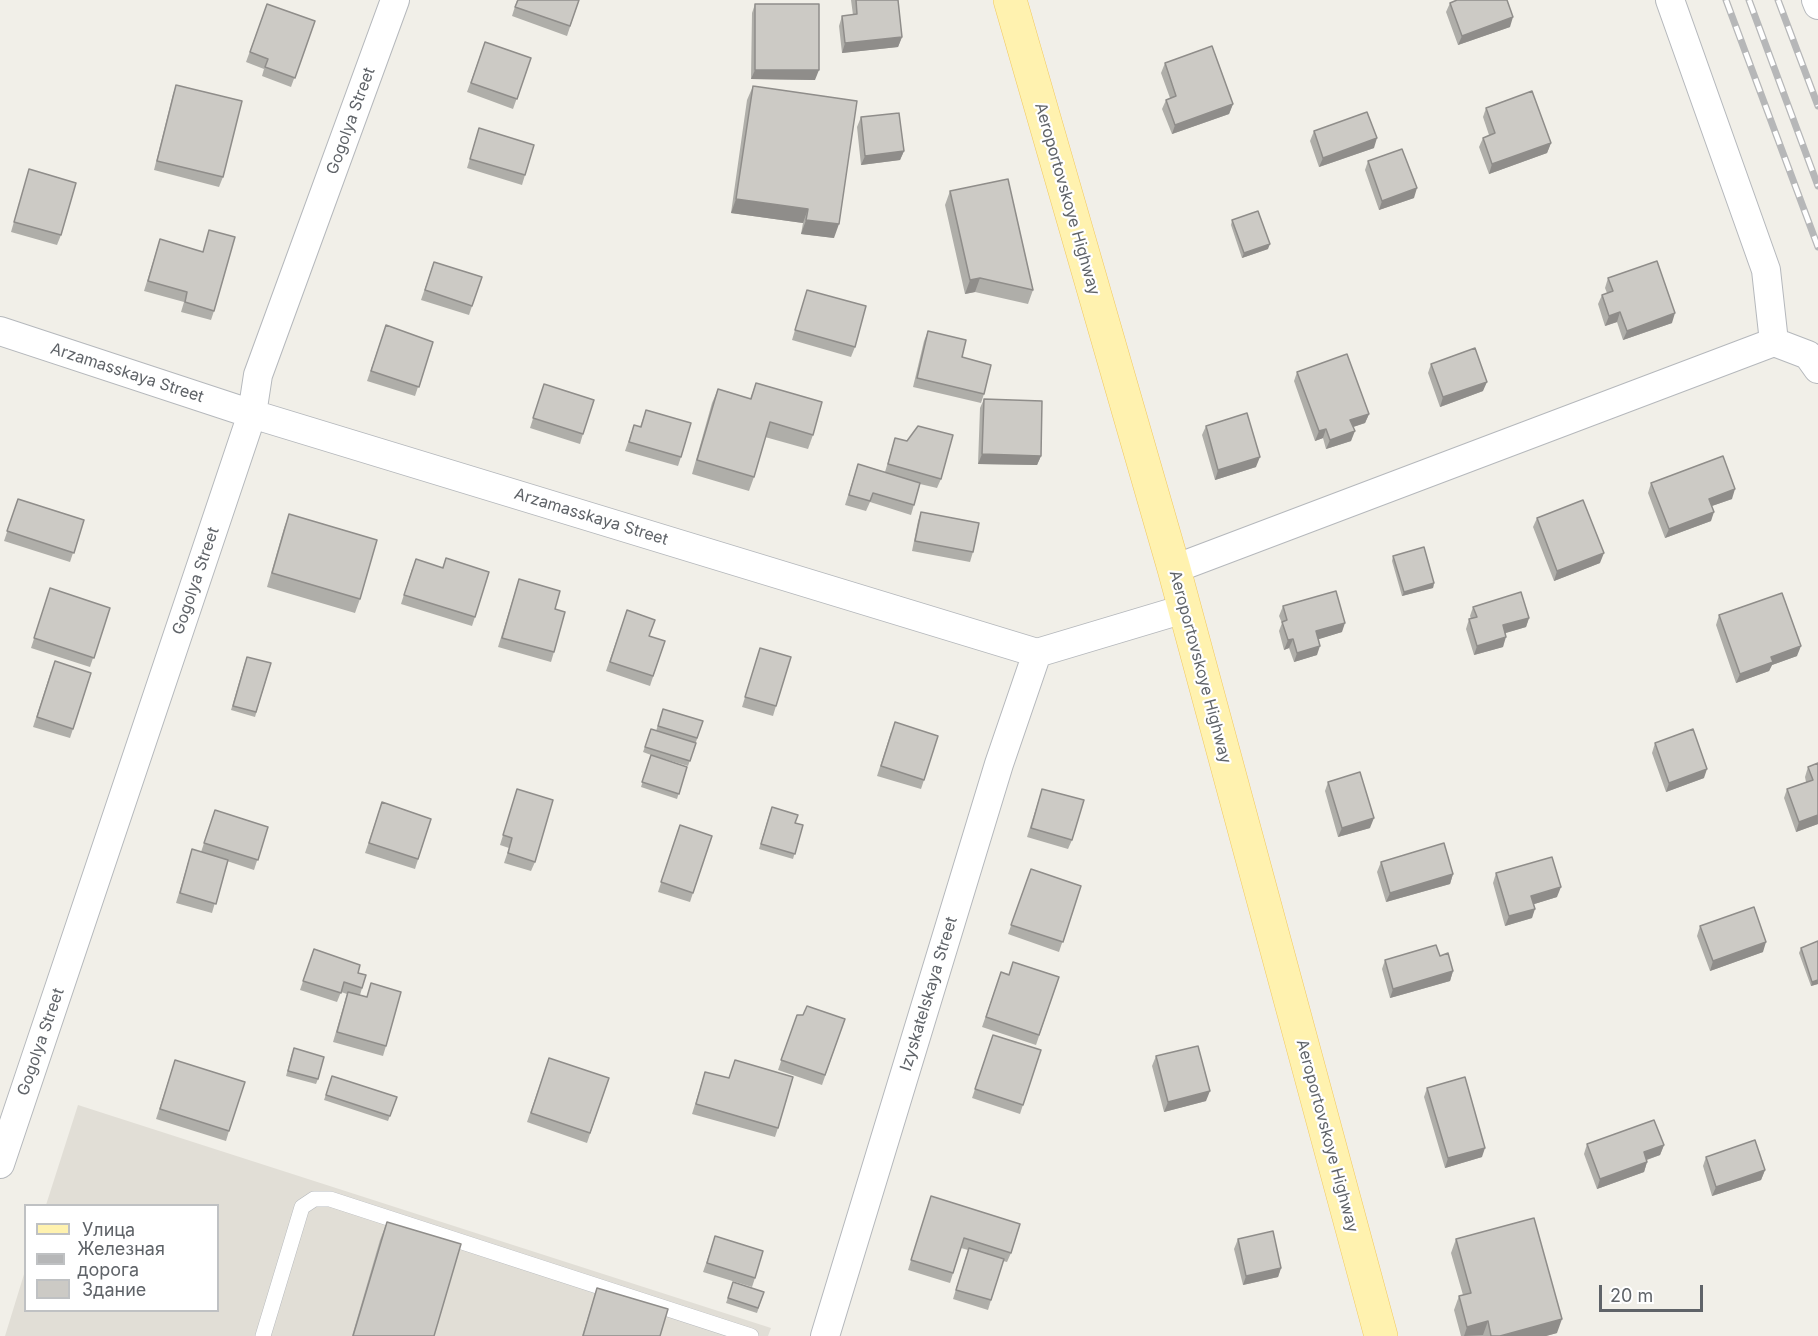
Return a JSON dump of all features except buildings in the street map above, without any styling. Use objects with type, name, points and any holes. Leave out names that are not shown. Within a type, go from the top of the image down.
[{"type":"main road","name":"Aeroportovskoye Highway","points":[[1010,0],[1174,569],[1381,1336]]},
{"type":"street","name":"Gogolya Street","points":[[0,1164],[252,414],[258,375],[395,0]]},
{"type":"street","points":[[1670,0],[1766,270],[1774,342]]},
{"type":"street","points":[[1816,0],[1818,5]]},
{"type":"street","name":"Arzamasskaya Street","points":[[0,331],[252,414],[1037,653]]},
{"type":"street","points":[[1174,569],[1774,342],[1808,355],[1818,369]]},
{"type":"street","points":[[1037,653],[1184,609]]},
{"type":"street","name":"Izyskatelskaya Street","points":[[825,1336],[995,776],[1037,653]]},
{"type":"lane","points":[[263,1336],[302,1208],[314,1199],[330,1199],[751,1336]]},
{"type":"shaded area","points":[[78,1105],[771,1328],[768,1336],[5,1336],[24,1274],[24,1312],[219,1312],[219,1204],[46,1204]]},
{"type":"railway","points":[[1726,0],[1818,247]]},
{"type":"railway","points":[[1749,0],[1818,186]]},
{"type":"railway","points":[[1778,0],[1818,106]]}]
